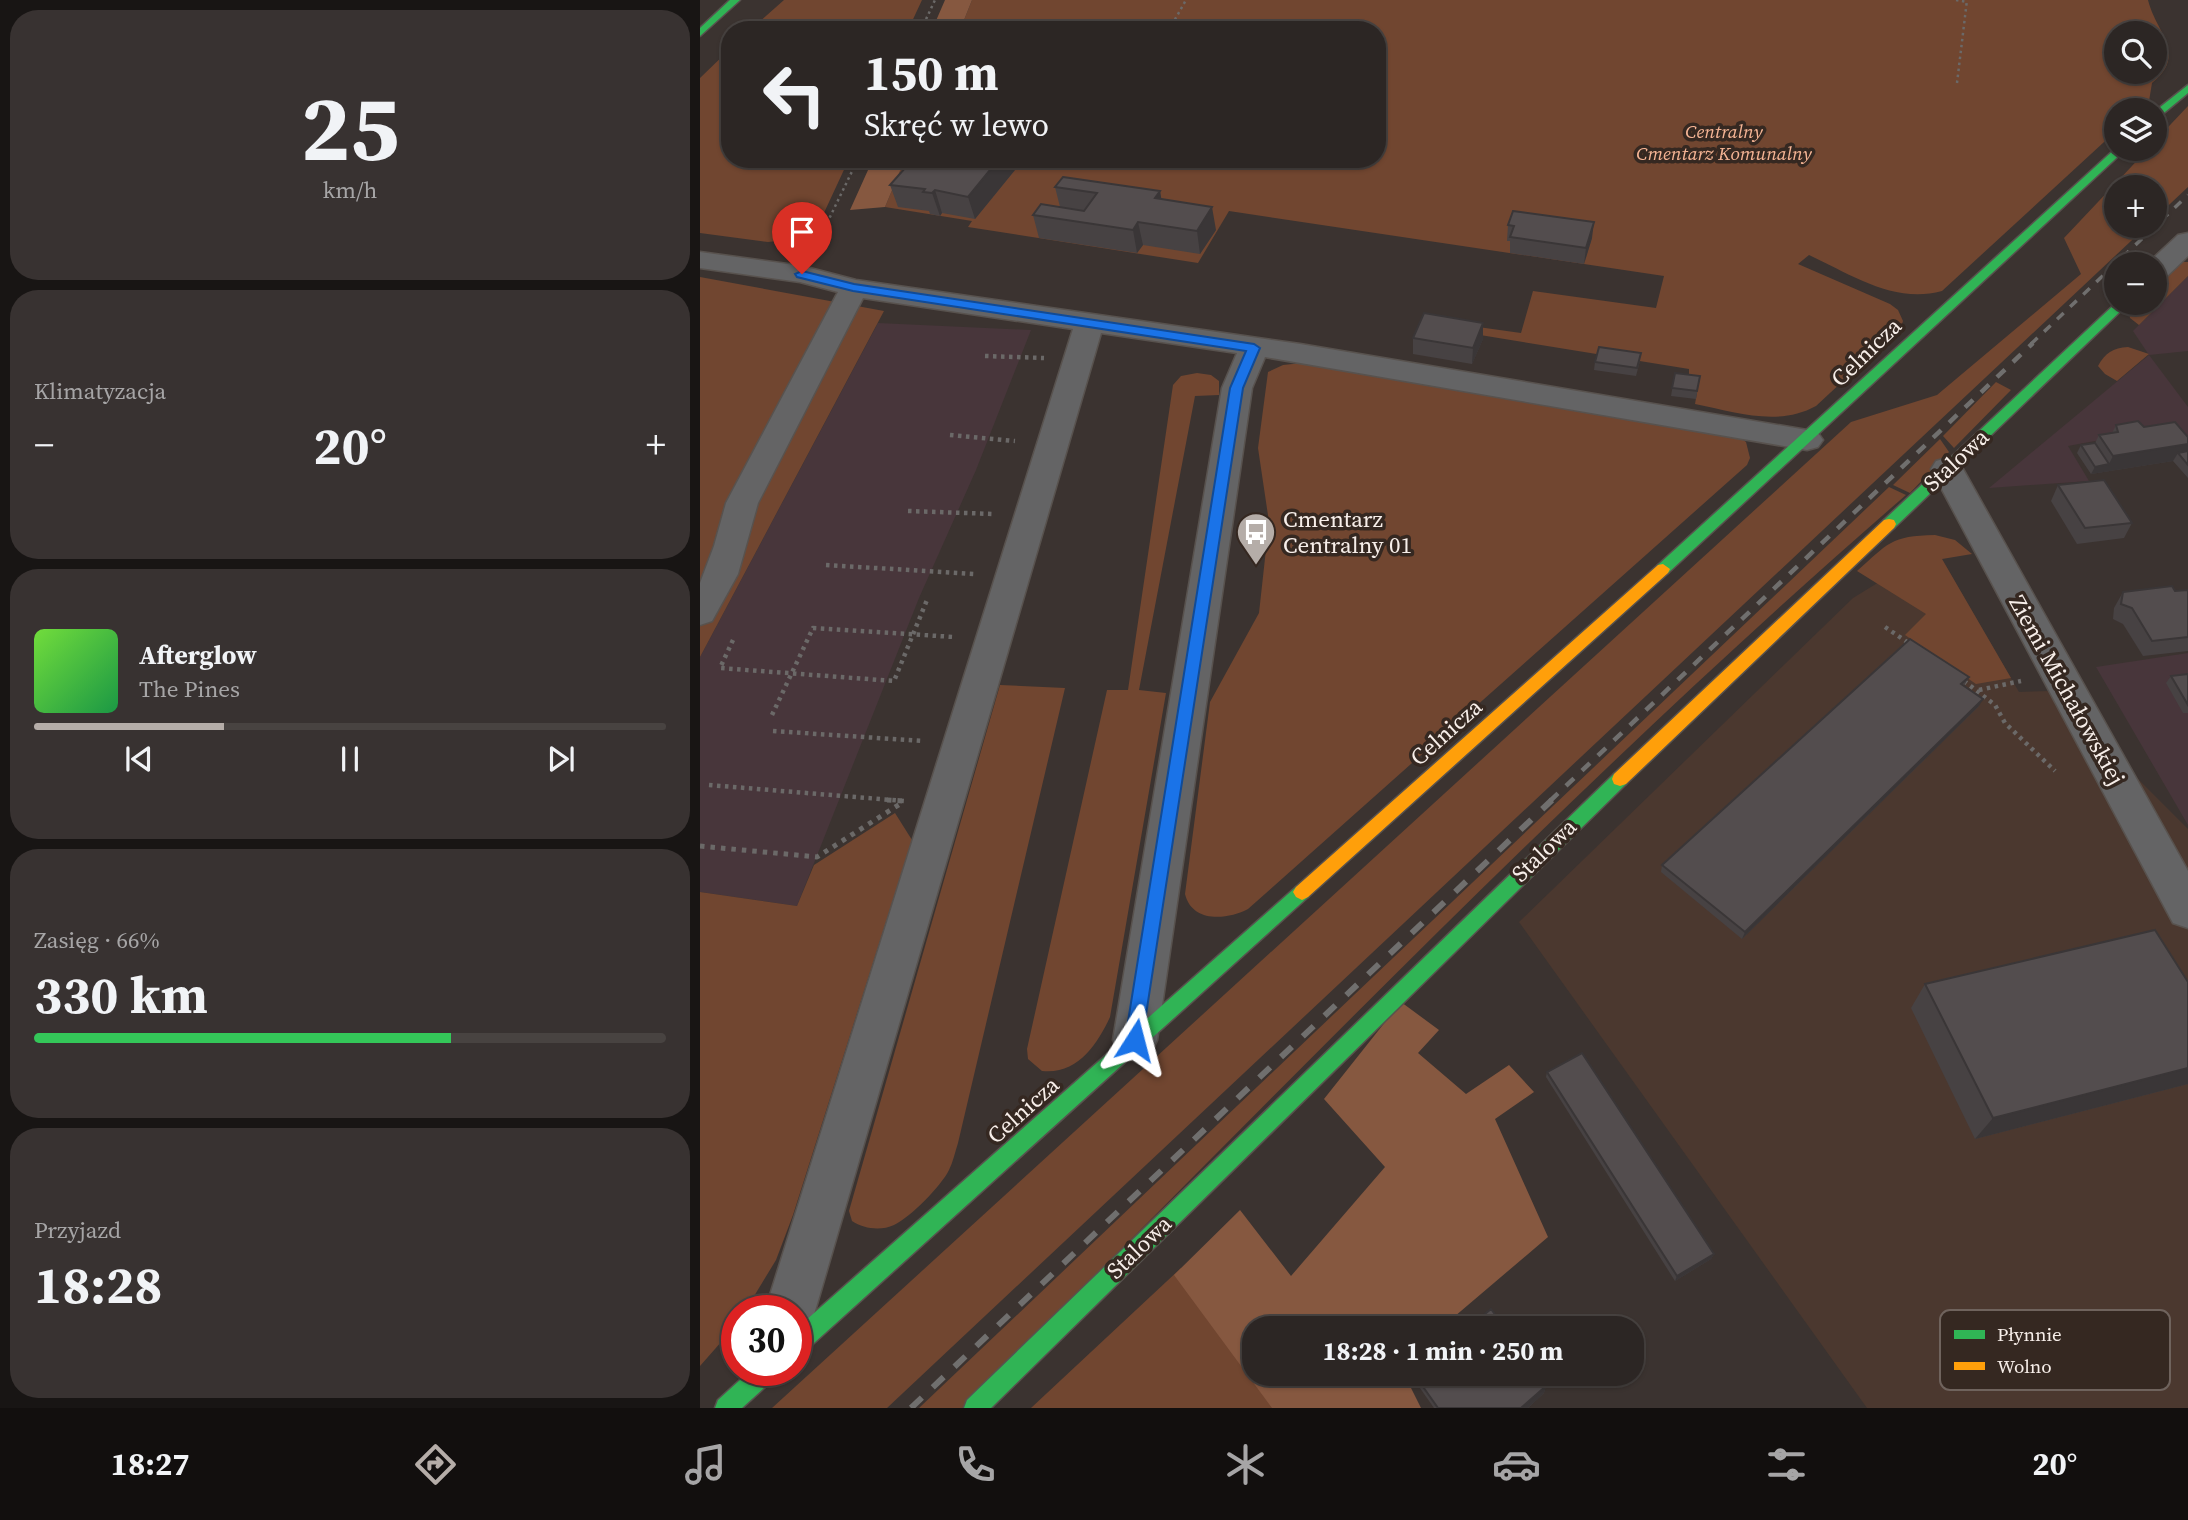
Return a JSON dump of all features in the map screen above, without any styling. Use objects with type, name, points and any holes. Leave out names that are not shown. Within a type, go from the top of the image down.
[{"type":"street","points":[[700,33],[735,0]]},
{"type":"street","points":[[2167,107],[2188,88]]},
{"type":"street","name":"Celnicza","points":[[812,1330],[1807,440],[1944,310],[2108,161]]},
{"type":"street","points":[[2167,261],[2188,241]]},
{"type":"street","points":[[700,260],[802,274],[1084,340],[1254,348],[1313,356],[1807,440]]},
{"type":"street","points":[[700,612],[712,596],[734,538],[742,503],[853,288]]},
{"type":"street","name":"Stalowa","points":[[975,1408],[1540,855],[2110,315]]},
{"type":"street","points":[[795,1295],[1084,340]]},
{"type":"street","points":[[1135,1040],[1237,388],[1254,348]]},
{"type":"street","name":"Ziemi Michałowskiej","points":[[1947,469],[2188,910]]},
{"type":"street","points":[[726,1408],[750,1386]]},
{"type":"path","points":[[924,21],[935,0]]},
{"type":"path","points":[[1174,21],[1186,0]]},
{"type":"path","points":[[1956,0],[1967,1],[1957,83]]},
{"type":"path","points":[[802,274],[854,168]]},
{"type":"path","points":[[985,356],[1084,340]]},
{"type":"path","points":[[950,435],[1052,444]]},
{"type":"path","points":[[908,511],[1031,516]]},
{"type":"path","points":[[826,565],[1012,577]]},
{"type":"path","points":[[733,640],[720,668],[894,681],[926,600]]},
{"type":"path","points":[[1885,627],[1916,648]]},
{"type":"path","points":[[772,715],[813,628],[993,639]]},
{"type":"path","points":[[1957,676],[1995,705],[2005,723],[2055,771]]},
{"type":"path","points":[[773,731],[958,756]]},
{"type":"path","points":[[700,846],[817,856],[905,801],[958,756]]},
{"type":"path","points":[[709,785],[905,801]]},
{"type":"shaded area","points":[[945,0],[972,0],[964,21],[936,21]]},
{"type":"shaded area","points":[[869,168],[901,168],[885,207],[850,210]]},
{"type":"shaded area","points":[[2188,276],[2188,351],[2149,355],[2133,331],[2149,315],[2167,315],[2167,297]]},
{"type":"shaded area","points":[[878,323],[1031,330],[976,470],[919,598],[797,906],[700,892],[700,657]]},
{"type":"shaded area","points":[[2149,355],[2188,407],[2188,445],[2170,427],[2068,446],[2089,481],[1989,488]]},
{"type":"shaded area","points":[[1942,559],[2019,692],[2050,691],[2188,829],[2188,1408],[1867,1408],[1519,922],[1853,598],[1915,560]]},
{"type":"shaded area","points":[[2188,653],[2188,825],[2096,667]]},
{"type":"shaded area","points":[[1401,1002],[1439,1030],[1418,1053],[1466,1094],[1509,1065],[1534,1092],[1495,1119],[1548,1237],[1455,1316],[1242,1316],[1242,1367],[1174,1275],[1240,1210],[1291,1276],[1385,1167],[1324,1099]]},
{"type":"shaded area","points":[[1256,1386],[1410,1386],[1421,1408],[1272,1408]]},
{"type":"green space","points":[[784,0],[922,0],[912,21],[760,21]]},
{"type":"green space","name":"Centralny Cmentarz Komunalny","points":[[972,0],[2148,0],[2156,21],[2104,21],[2104,84],[2152,84],[2150,98],[2104,98],[2104,142],[1942,291],[1907,294],[1890,291],[1857,279],[1809,255],[1798,264],[1890,304],[1898,310],[1903,321],[1901,327],[1816,406],[1787,416],[1756,416],[1695,404],[1699,381],[1689,378],[1689,369],[1425,326],[1428,320],[1521,333],[1533,291],[1656,308],[1664,276],[1229,211],[1198,263],[968,227],[972,221],[885,207],[901,168],[1386,168],[1386,21],[964,21]]},
{"type":"green space","points":[[721,58],[721,168],[845,168],[823,215],[805,238],[768,242],[700,233],[700,78]]},
{"type":"green space","points":[[2188,106],[2188,187],[2167,207],[2167,175],[2123,175],[2137,161],[2167,161],[2167,128]]},
{"type":"green space","points":[[2104,196],[2104,238],[2134,238],[2119,252],[2104,252],[2104,266],[887,1408],[772,1408],[796,1386],[812,1386],[812,1371],[1851,422],[1937,395],[2081,274],[2064,238]]},
{"type":"green space","points":[[2188,262],[2188,276],[2167,297],[2167,272],[2173,266]]},
{"type":"green space","points":[[700,277],[884,311],[700,657]]},
{"type":"green space","points":[[2130,315],[2149,315],[2139,325]]},
{"type":"green space","points":[[2128,347],[2149,354],[2117,381],[2098,366],[2110,352]]},
{"type":"green space","points":[[1302,363],[1738,436],[1746,442],[1750,458],[1747,465],[1248,909],[1221,917],[1211,916],[1195,910],[1185,894],[1210,702],[1259,613],[1269,522],[1258,448],[1268,372],[1283,365]]},
{"type":"green space","points":[[1197,373],[1211,375],[1219,381],[1219,395],[1195,396],[1139,690],[1166,693],[1110,1017],[1099,1038],[1084,1056],[1066,1068],[1042,1071],[1028,1059],[1027,1049],[1107,690],[1128,690],[1173,385],[1181,376]]},
{"type":"green space","points":[[1996,382],[2011,390],[1954,448],[1943,436]]},
{"type":"green space","points":[[1940,439],[1949,452],[1910,493],[1893,485]]},
{"type":"green space","points":[[1889,487],[1906,495],[1783,604],[1544,828],[963,1408],[919,1408]]},
{"type":"green space","points":[[1935,535],[1955,540],[1972,554],[1942,559],[2011,678],[1976,684],[1905,635],[1926,614],[1857,571],[1899,539]]},
{"type":"green space","points":[[1000,685],[1065,688],[958,1143],[945,1177],[917,1208],[894,1225],[884,1228],[867,1227],[852,1221],[849,1211]]},
{"type":"green space","points":[[895,813],[912,840],[793,1215],[776,1260],[755,1295],[721,1295],[721,1342],[700,1366],[700,892],[797,906],[814,865]]},
{"type":"green space","points":[[1181,1268],[1242,1355],[1242,1386],[1264,1386],[1279,1408],[1031,1408]]},
{"type":"building","points":[[905,168],[992,168],[968,197],[890,185]]},
{"type":"building","points":[[1063,177],[1160,191],[1155,198],[1212,207],[1197,231],[1138,222],[1133,230],[1033,215],[1041,204],[1084,211],[1097,193],[1055,187]]},
{"type":"building","points":[[1513,211],[1594,222],[1586,248],[1510,237],[1514,226],[1508,225]]},
{"type":"building","points":[[1424,313],[1483,323],[1473,348],[1413,338]]},
{"type":"building","points":[[1599,347],[1641,353],[1637,368],[1595,362]]},
{"type":"building","points":[[1675,373],[1700,376],[1697,391],[1672,388]]},
{"type":"building","points":[[2138,421],[2144,427],[2175,422],[2188,437],[2188,444],[2113,456],[2099,435],[2118,432],[2116,425]]},
{"type":"building","points":[[2095,443],[2109,464],[2095,467],[2081,445]]},
{"type":"building","points":[[2188,451],[2188,465],[2178,453]]},
{"type":"building","points":[[2104,480],[2132,523],[2085,528],[2058,485]]},
{"type":"building","points":[[2172,586],[2175,591],[2188,590],[2188,637],[2152,641],[2132,608],[2121,604],[2123,592]]},
{"type":"building","points":[[1910,639],[1969,677],[1961,684],[1983,699],[1745,932],[1662,865]]},
{"type":"building","points":[[2188,674],[2188,705],[2171,676]]},
{"type":"building","points":[[2155,930],[2188,982],[2188,1068],[1993,1118],[1925,984]]},
{"type":"building","points":[[1582,1053],[1714,1254],[1677,1276],[1547,1072]]},
{"type":"building","points":[[1491,1309],[1496,1316],[1483,1316]]},
{"type":"building","points":[[1422,1386],[1546,1386],[1521,1408],[1438,1408]]},
{"type":"railway","points":[[2031,344],[2188,195]]},
{"type":"railway","points":[[1550,801],[2033,343]]},
{"type":"railway","points":[[911,1408],[1552,800]]},
{"type":"traffic: fast","points":[[700,33],[735,0]]},
{"type":"traffic: fast","points":[[2167,107],[2188,88]]},
{"type":"traffic: fast","points":[[1663,569],[2108,161]]},
{"type":"traffic: fast","points":[[1889,524],[2110,315]]},
{"type":"traffic: fast","points":[[975,1408],[1620,779]]},
{"type":"traffic: fast","points":[[812,1330],[1302,892]]},
{"type":"traffic: fast","points":[[726,1408],[750,1386]]},
{"type":"traffic: slow","points":[[1620,779],[1889,524]]},
{"type":"traffic: slow","points":[[1302,892],[1663,569]]},
{"type":"place","name":"Cmentarz Centralny 01","points":[[1256,566]]},
{"type":"route","points":[[802,274],[853,288],[1254,348],[1241,372],[1237,388],[1135,1040]]}]
